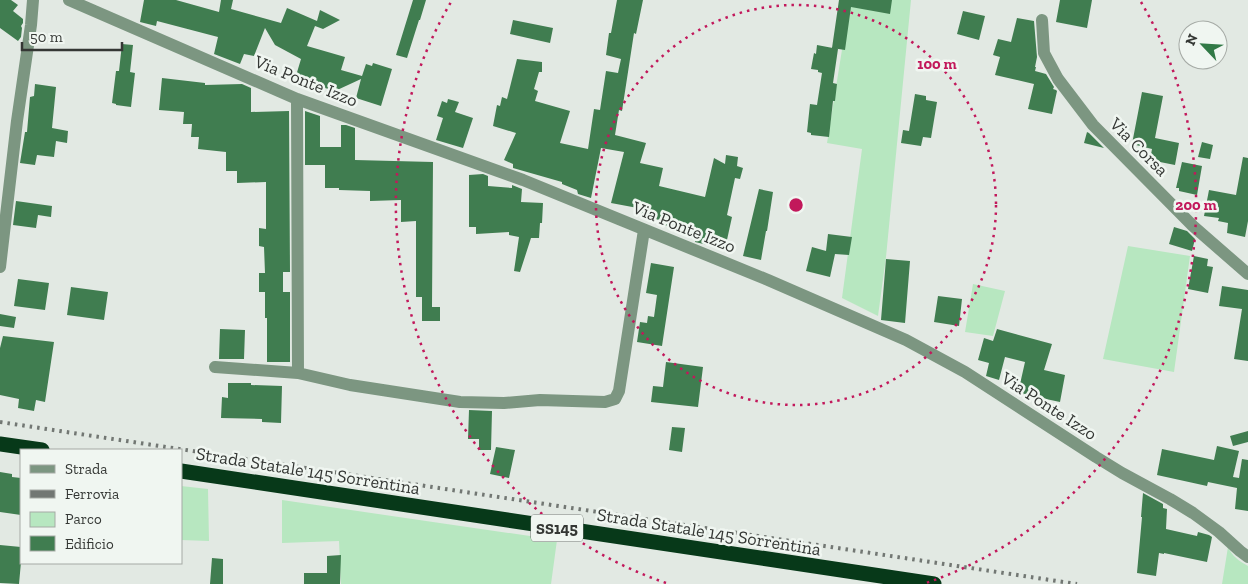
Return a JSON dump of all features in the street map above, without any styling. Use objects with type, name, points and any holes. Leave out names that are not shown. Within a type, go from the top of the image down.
[{"type":"highway","points":[[0,444],[35,449]]},
{"type":"highway","name":"Strada Statale 145 Sorrentina","points":[[182,471],[934,584]]},
{"type":"street","points":[[0,267],[33,0]]},
{"type":"street","name":"Via Ponte Izzo","points":[[69,0],[297,99],[523,180],[848,314],[906,340],[965,372],[1122,473],[1170,498],[1220,532],[1248,557]]},
{"type":"street","name":"Via Corsa","points":[[1042,20],[1044,53],[1058,79],[1093,125],[1193,226],[1248,274]]},
{"type":"street","points":[[297,99],[298,373]]},
{"type":"street","points":[[215,367],[298,373],[350,385],[460,402],[504,403],[540,400],[605,402],[615,399],[619,391],[644,230]]},
{"type":"green space","points":[[850,0],[911,0],[886,257],[878,316],[842,298],[862,149],[827,143]]},
{"type":"green space","points":[[1128,246],[1190,256],[1174,372],[1103,359]]},
{"type":"green space","points":[[973,284],[1005,291],[993,336],[965,332]]},
{"type":"green space","points":[[182,486],[208,489],[209,541],[182,540]]},
{"type":"green space","points":[[282,500],[557,540],[551,584],[341,584],[339,541],[282,543]]},
{"type":"green space","points":[[1228,547],[1236,558],[1248,566],[1248,584],[1222,584]]},
{"type":"building","points":[[0,0],[11,0],[18,5],[13,11],[23,19],[23,23],[21,26],[21,37],[18,41],[0,28]]},
{"type":"building","points":[[144,0],[176,0],[219,12],[221,0],[233,0],[231,9],[281,23],[287,8],[317,21],[320,10],[340,20],[323,29],[315,26],[307,46],[345,57],[341,70],[362,76],[366,64],[372,66],[373,63],[392,69],[381,106],[356,98],[361,79],[335,91],[295,79],[301,59],[275,45],[265,28],[254,56],[244,54],[240,64],[214,54],[218,37],[157,21],[156,26],[140,22]]},
{"type":"building","points":[[413,0],[426,0],[407,58],[396,55]]},
{"type":"building","points":[[617,0],[643,0],[636,34],[634,33],[622,111],[619,110],[615,135],[646,143],[640,163],[663,168],[659,186],[705,197],[714,158],[725,164],[726,155],[738,157],[737,166],[743,168],[740,179],[735,178],[727,215],[732,217],[725,249],[695,242],[697,232],[663,225],[664,221],[641,216],[643,209],[611,203],[624,152],[601,148],[591,198],[578,194],[577,190],[562,184],[562,182],[513,168],[513,164],[504,160],[516,133],[493,126],[497,105],[500,106],[502,97],[507,99],[517,59],[542,62],[542,72],[539,72],[534,89],[538,91],[535,101],[570,111],[560,143],[588,149],[594,109],[600,110],[606,71],[618,73],[621,59],[606,55]]},
{"type":"building","points":[[839,0],[892,0],[890,14],[851,7],[845,50],[832,48]]},
{"type":"building","points":[[1060,0],[1092,0],[1087,28],[1056,22]]},
{"type":"building","points":[[963,11],[985,16],[979,40],[957,34]]},
{"type":"building","points":[[1017,18],[1034,21],[1037,57],[1035,71],[1046,74],[1054,87],[1053,89],[1057,91],[1052,114],[1028,109],[1034,84],[995,75],[1000,57],[993,55],[998,39],[1011,42]]},
{"type":"building","points":[[513,20],[553,28],[550,43],[510,34]]},
{"type":"building","points":[[122,44],[133,45],[130,72],[135,73],[131,107],[112,103],[116,71],[119,71]]},
{"type":"building","points":[[817,45],[838,49],[833,83],[837,84],[829,137],[811,135],[811,133],[807,132],[810,104],[817,105],[822,73],[811,69]]},
{"type":"building","points":[[162,78],[205,83],[205,85],[242,84],[251,88],[251,112],[289,111],[290,272],[283,272],[283,292],[290,292],[290,362],[267,362],[265,292],[259,292],[259,273],[265,273],[264,247],[259,246],[259,228],[266,229],[266,182],[237,183],[237,171],[226,171],[226,152],[198,149],[199,137],[191,137],[192,124],[183,124],[184,112],[159,110]]},
{"type":"building","points":[[35,84],[56,87],[52,128],[68,131],[67,143],[56,141],[54,157],[37,155],[35,165],[20,163],[25,132],[27,132],[30,97],[34,96]]},
{"type":"building","points":[[1142,92],[1163,96],[1155,138],[1179,143],[1175,165],[1150,160],[1152,149],[1132,144]]},
{"type":"building","points":[[915,94],[926,96],[926,100],[937,102],[931,138],[923,137],[921,146],[901,143],[903,130],[909,131]]},
{"type":"building","points":[[448,99],[459,102],[455,112],[473,118],[463,148],[436,140],[443,118],[437,116],[442,101],[447,103]]},
{"type":"building","points":[[305,111],[320,116],[320,147],[341,147],[341,125],[346,125],[355,128],[355,160],[433,162],[432,307],[440,307],[440,321],[422,321],[422,297],[416,297],[416,221],[401,222],[401,200],[370,201],[370,191],[325,188],[325,165],[305,165]]},
{"type":"building","points":[[1087,132],[1089,133],[1104,148],[1084,143]]},
{"type":"building","points":[[1202,142],[1213,145],[1210,159],[1198,157]]},
{"type":"building","points":[[1243,157],[1248,158],[1248,221],[1245,237],[1227,233],[1228,223],[1218,221],[1219,218],[1204,216],[1209,190],[1236,195]]},
{"type":"building","points":[[1182,162],[1202,166],[1197,195],[1179,191],[1179,188],[1176,188]]},
{"type":"building","points":[[483,174],[488,176],[488,186],[512,188],[512,185],[522,189],[521,202],[543,203],[539,238],[531,238],[520,272],[514,271],[519,237],[509,235],[509,232],[476,234],[476,227],[469,227],[469,175]]},
{"type":"building","points":[[759,189],[773,192],[761,260],[743,256]]},
{"type":"building","points":[[16,201],[52,206],[51,217],[38,215],[36,228],[13,225]]},
{"type":"building","points":[[1174,227],[1187,231],[1195,239],[1192,251],[1169,244]]},
{"type":"building","points":[[828,234],[852,237],[849,255],[835,254],[830,277],[806,271],[812,247],[826,251]]},
{"type":"building","points":[[1194,256],[1208,259],[1207,266],[1213,267],[1208,293],[1188,289]]},
{"type":"building","points":[[886,259],[910,261],[905,323],[881,320]]},
{"type":"building","points":[[651,263],[674,267],[662,346],[637,342],[640,322],[647,323],[648,316],[654,317],[657,295],[646,293]]},
{"type":"building","points":[[18,279],[49,283],[45,310],[14,306]]},
{"type":"building","points":[[1222,286],[1248,290],[1248,361],[1234,359],[1242,309],[1219,306]]},
{"type":"building","points":[[71,287],[108,292],[104,320],[67,315]]},
{"type":"building","points":[[938,296],[962,299],[959,326],[934,322]]},
{"type":"building","points":[[0,314],[16,317],[14,328],[0,326]]},
{"type":"building","points":[[220,329],[245,330],[244,359],[219,359]]},
{"type":"building","points":[[997,329],[1052,344],[1044,370],[1065,375],[1060,402],[1018,393],[1025,362],[1005,357],[999,380],[986,376],[989,363],[978,360],[984,338],[993,341]]},
{"type":"building","points":[[3,336],[54,342],[45,402],[36,400],[34,411],[18,408],[19,399],[0,395],[0,348]]},
{"type":"building","points":[[666,362],[703,367],[698,407],[651,402],[653,386],[663,387]]},
{"type":"building","points":[[228,383],[282,386],[281,423],[262,422],[262,419],[221,418],[222,397],[228,398]]},
{"type":"building","points":[[469,410],[492,411],[491,450],[479,450],[479,439],[468,439]]},
{"type":"building","points":[[672,427],[685,428],[682,452],[669,450]]},
{"type":"building","points":[[1248,431],[1248,442],[1233,446],[1230,436]]},
{"type":"building","points":[[1217,446],[1239,451],[1233,477],[1239,478],[1242,459],[1248,460],[1248,511],[1235,509],[1237,488],[1208,482],[1207,486],[1157,475],[1162,449],[1214,460]]},
{"type":"building","points":[[496,447],[515,450],[509,478],[490,474]]},
{"type":"building","points":[[0,472],[20,478],[20,515],[0,512]]},
{"type":"building","points":[[1143,493],[1163,504],[1163,508],[1167,509],[1166,529],[1197,536],[1198,532],[1212,537],[1207,562],[1159,553],[1156,576],[1137,573]]},
{"type":"building","points":[[0,545],[20,547],[19,584],[0,583]]},
{"type":"building","points":[[341,555],[340,584],[304,584],[304,573],[327,573],[327,556]]},
{"type":"building","points":[[212,558],[223,559],[223,584],[210,584]]},
{"type":"railway","points":[[0,422],[180,449]]},
{"type":"railway","points":[[182,449],[1077,584]]}]
